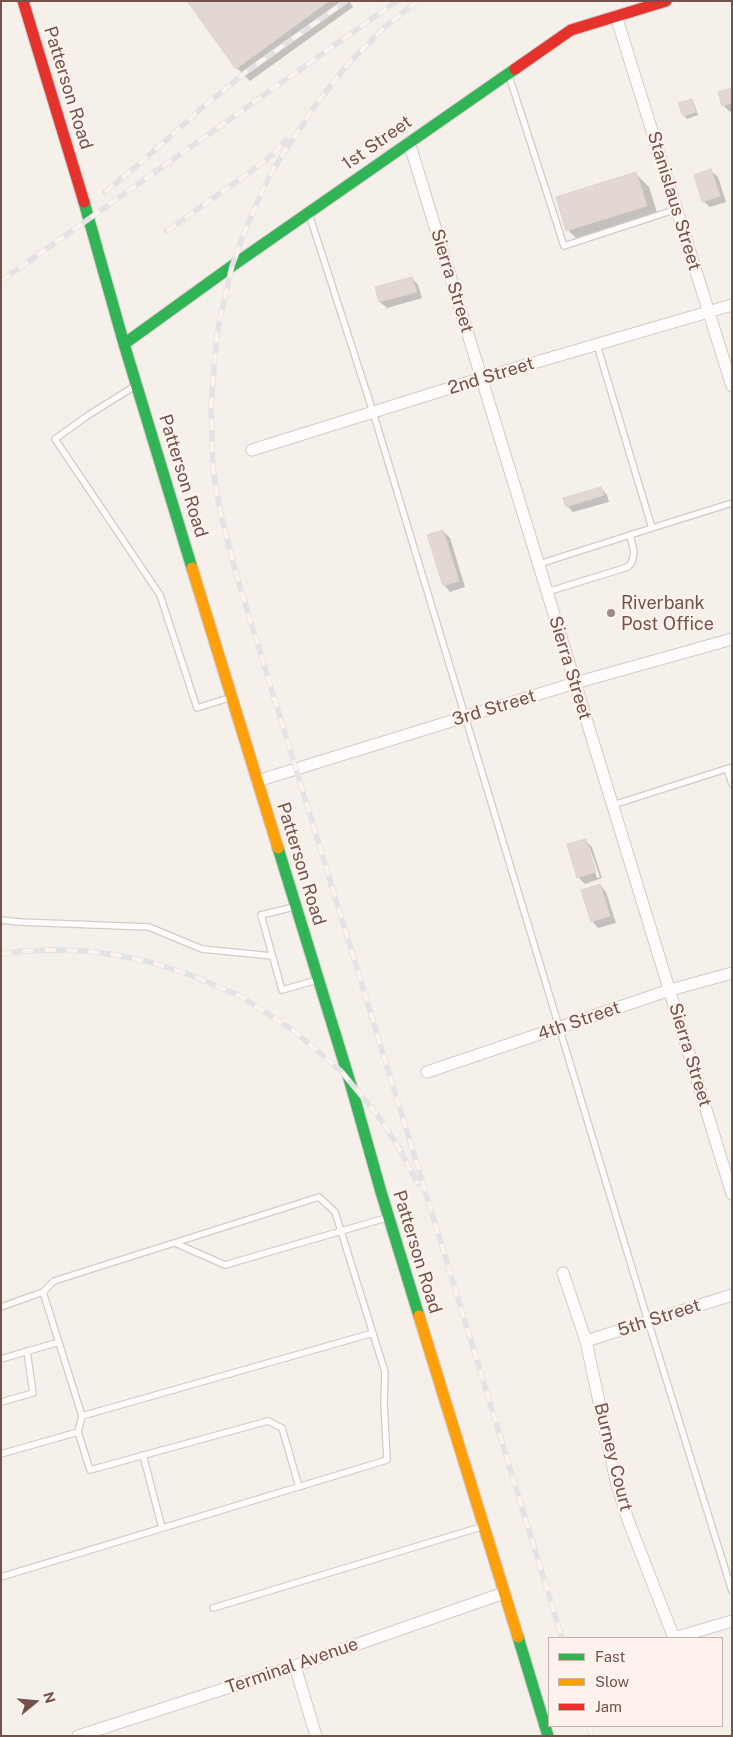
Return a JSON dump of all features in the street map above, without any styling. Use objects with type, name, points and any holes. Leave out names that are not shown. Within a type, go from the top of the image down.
[{"type":"main road","name":"Patterson Road","points":[[23,1],[92,227],[124,344],[353,1090],[388,1218],[548,1736]]},
{"type":"main road","name":"1st Street","points":[[124,344],[309,212],[571,30],[666,1]]},
{"type":"street","name":"Stanislaus Street","points":[[616,16],[732,386]]},
{"type":"street","name":"Sierra Street","points":[[409,142],[732,1194]]},
{"type":"street","name":"2nd Street","points":[[252,450],[482,378],[732,305]]},
{"type":"street","name":"3rd Street","points":[[257,780],[575,683],[732,639]]},
{"type":"street","name":"4th Street","points":[[427,1072],[670,990],[732,973]]},
{"type":"street","name":"Burney Court","points":[[563,1273],[586,1341],[616,1481],[628,1520],[674,1637]]},
{"type":"street","name":"5th Street","points":[[586,1341],[732,1295]]},
{"type":"street","name":"Terminal Avenue","points":[[82,1735],[295,1666],[504,1593]]},
{"type":"street","points":[[677,1637],[732,1621]]},
{"type":"street","points":[[295,1666],[316,1736]]},
{"type":"lane","points":[[508,74],[564,246],[677,210]]},
{"type":"lane","points":[[309,212],[373,412],[464,717],[732,1591]]},
{"type":"lane","points":[[597,344],[652,528]]},
{"type":"lane","points":[[137,385],[90,414],[55,439],[160,595],[197,708],[232,697]]},
{"type":"lane","points":[[539,564],[732,503]]},
{"type":"lane","points":[[547,592],[628,567],[632,562],[634,552],[630,535]]},
{"type":"lane","points":[[613,805],[729,768],[732,784]]},
{"type":"lane","points":[[296,907],[261,916],[282,990],[319,980]]},
{"type":"lane","points":[[1,920],[149,927],[202,949],[272,956]]},
{"type":"lane","points":[[1,1307],[43,1292],[54,1281],[319,1197],[335,1212],[385,1372],[384,1403],[387,1460],[1,1577]]},
{"type":"lane","points":[[175,1243],[225,1265],[388,1218]]},
{"type":"lane","points":[[43,1292],[82,1416],[78,1432],[90,1470],[268,1422],[282,1428],[299,1487]]},
{"type":"lane","points":[[82,1416],[373,1332]]},
{"type":"lane","points":[[1,1359],[59,1342]]},
{"type":"lane","points":[[1,1402],[33,1393],[27,1351]]},
{"type":"lane","points":[[1,1454],[78,1432]]},
{"type":"lane","points":[[143,1455],[162,1528]]},
{"type":"lane","points":[[213,1608],[484,1527]]},
{"type":"building","points":[[187,1],[329,1],[236,69]]},
{"type":"building","points":[[732,88],[732,103],[722,106],[718,92]]},
{"type":"building","points":[[692,99],[696,112],[683,116],[678,103]]},
{"type":"building","points":[[711,169],[720,196],[702,202],[694,175]]},
{"type":"building","points":[[636,172],[647,206],[566,231],[556,197]]},
{"type":"building","points":[[412,277],[417,292],[379,302],[375,287]]},
{"type":"building","points":[[601,487],[604,495],[566,507],[563,498]]},
{"type":"building","points":[[443,530],[459,581],[443,586],[427,535]]},
{"type":"building","points":[[586,839],[596,872],[577,878],[567,844]]},
{"type":"building","points":[[600,884],[610,916],[591,922],[581,890]]},
{"type":"railway","points":[[105,192],[246,72],[346,1]]},
{"type":"railway","points":[[1,281],[397,1]]},
{"type":"railway","points":[[418,1],[386,26],[348,64],[317,103],[274,168],[263,189],[232,266],[217,333],[211,406],[213,469],[220,511],[235,570],[562,1637]]},
{"type":"railway","points":[[167,231],[250,172],[273,154],[286,140]]},
{"type":"railway","points":[[1,954],[55,950],[117,955],[153,963],[191,975],[240,996],[294,1031],[341,1071],[379,1117],[399,1148],[418,1184]]},
{"type":"railway","points":[[589,1727],[592,1736]]},
{"type":"traffic: fast","points":[[124,344],[232,266],[515,69]]},
{"type":"traffic: fast","points":[[84,202],[124,344],[192,568]]},
{"type":"traffic: fast","points":[[278,848],[419,1316]]},
{"type":"traffic: fast","points":[[518,1637],[548,1736]]},
{"type":"traffic: slow","points":[[192,568],[278,848]]},
{"type":"traffic: slow","points":[[419,1316],[518,1637]]},
{"type":"traffic: jam","points":[[23,1],[84,202]]},
{"type":"traffic: jam","points":[[515,69],[571,30],[666,1]]},
{"type":"place","name":"Riverbank Post Office","points":[[611,613]]}]
